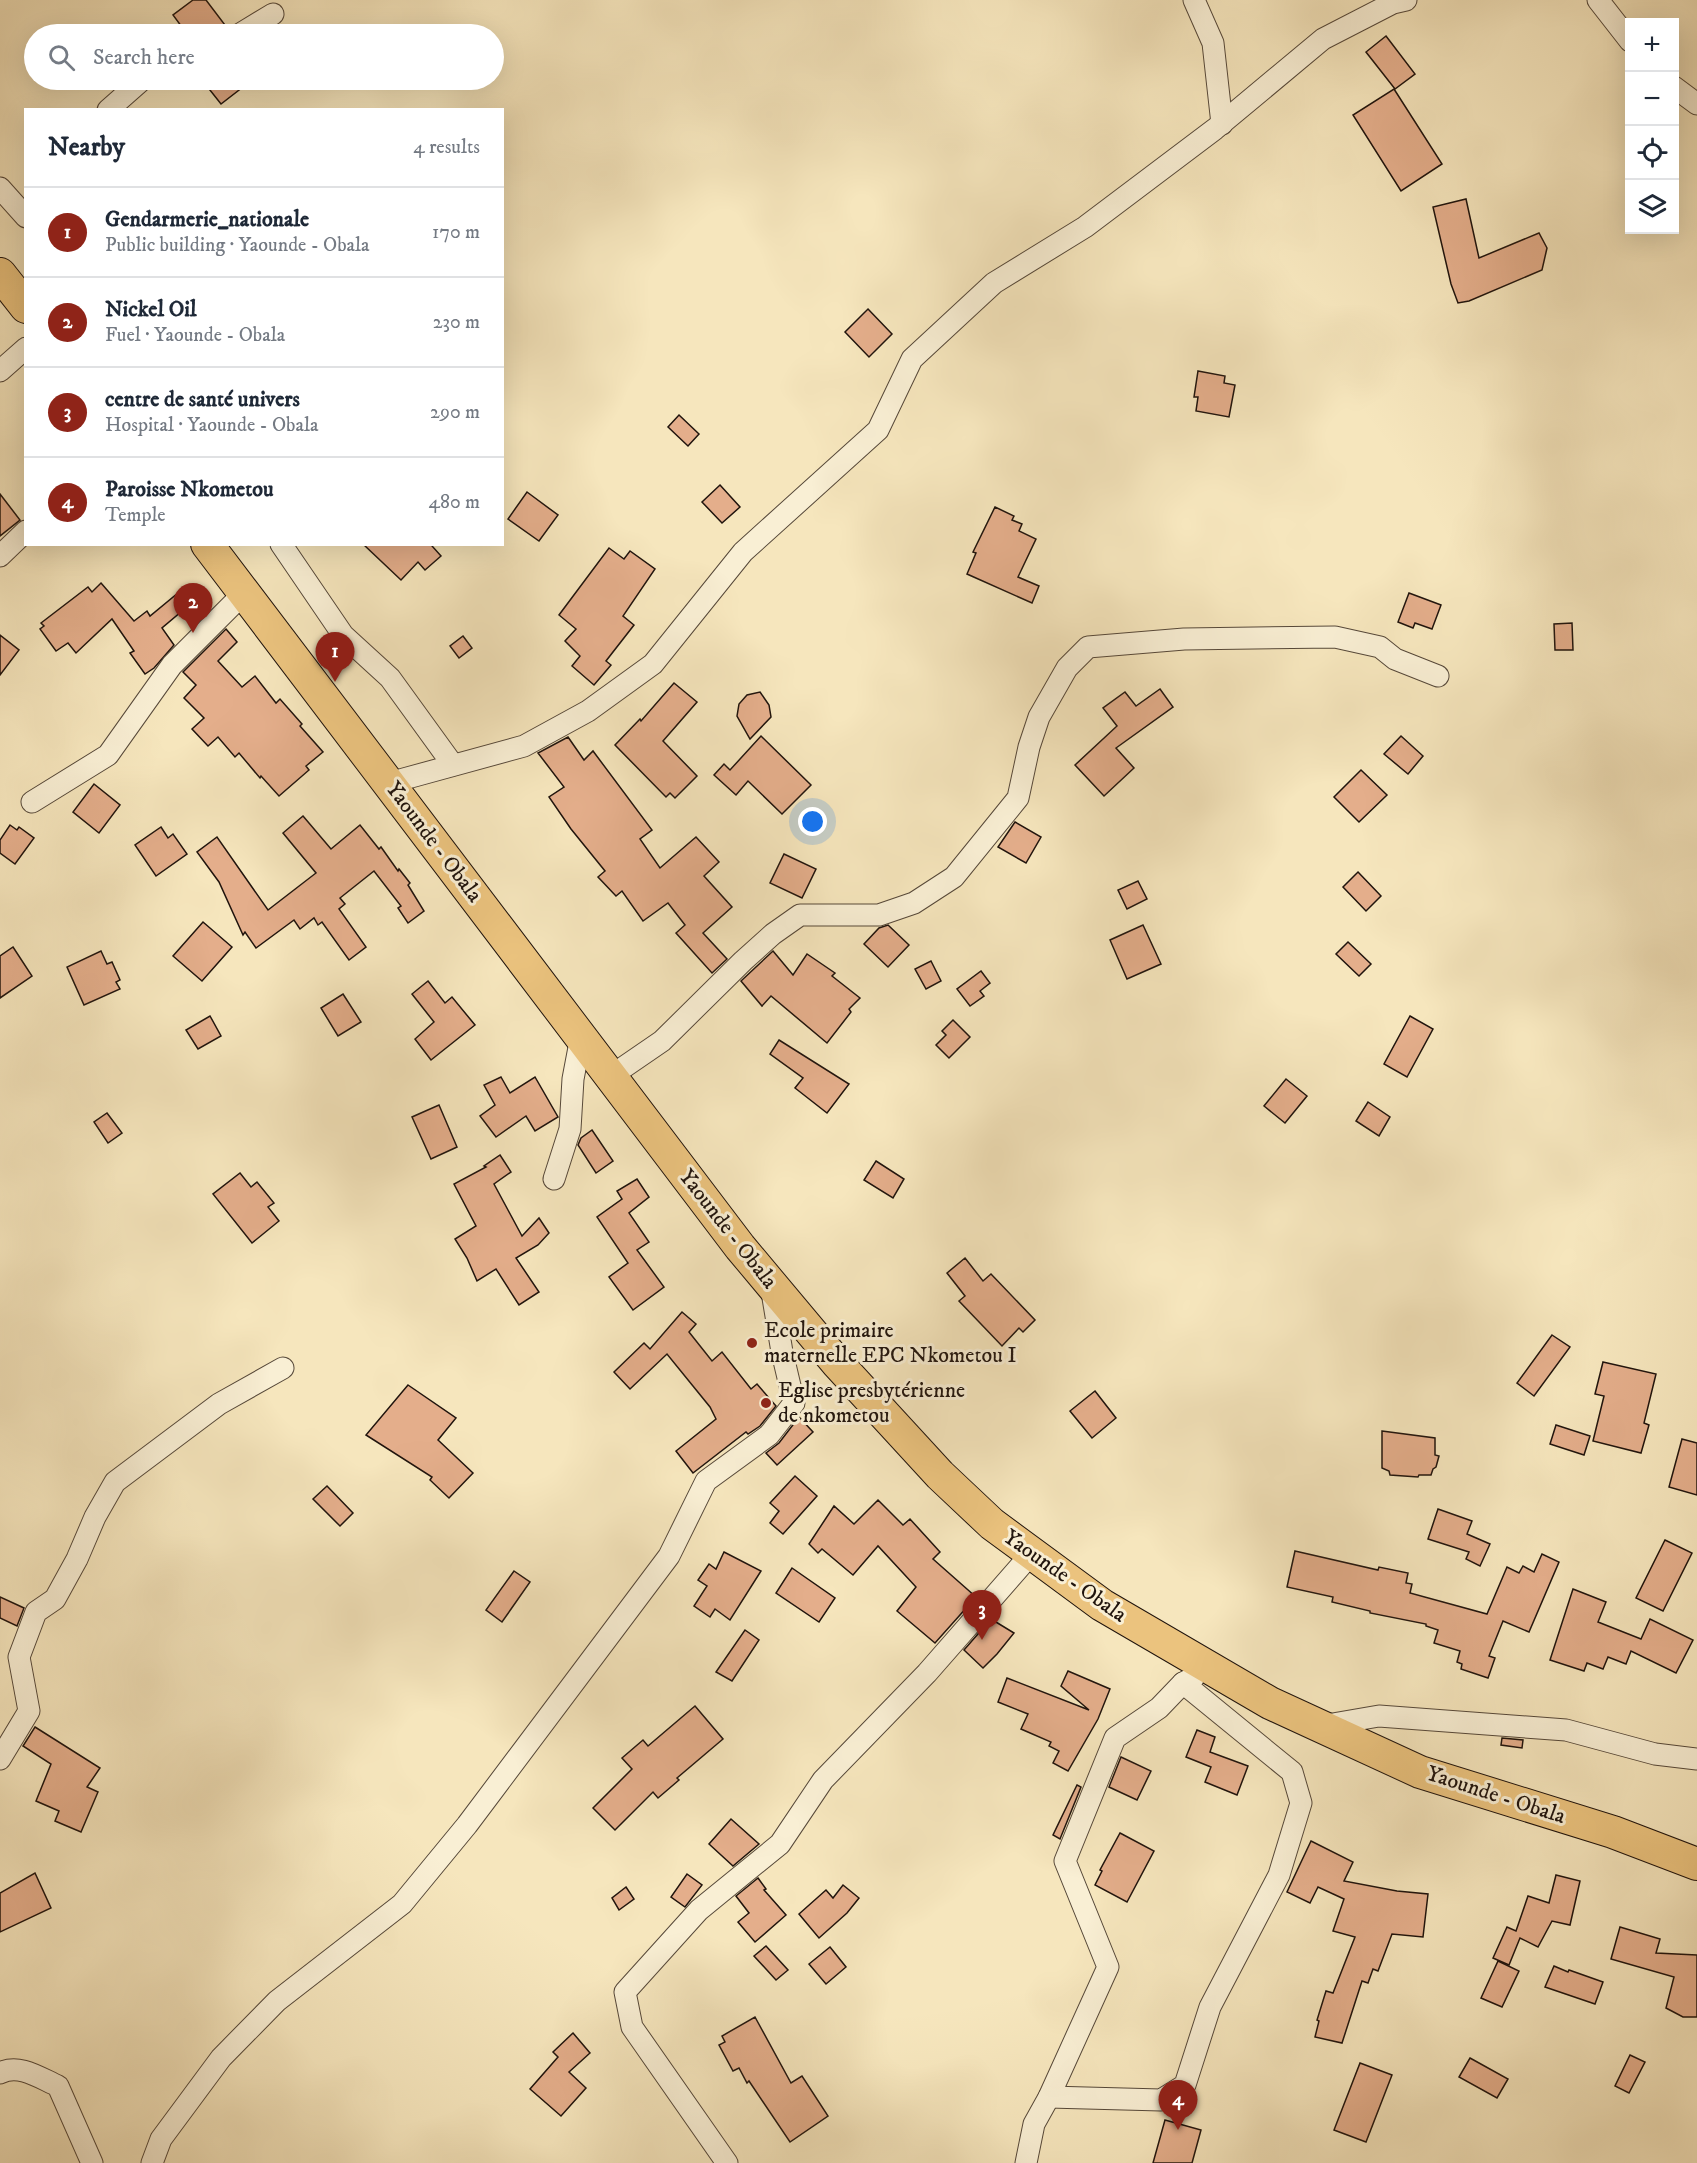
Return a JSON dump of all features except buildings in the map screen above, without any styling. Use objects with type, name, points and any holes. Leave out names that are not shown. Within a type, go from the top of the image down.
[{"type":"highway","points":[[0,274],[24,304]]},
{"type":"highway","name":"Yaounde - Obala","points":[[209,546],[740,1247],[838,1364],[940,1475],[992,1524],[1102,1605],[1270,1703],[1420,1772],[1613,1832],[1697,1864]]},
{"type":"street","points":[[1194,0],[1213,43],[1222,124]]},
{"type":"street","points":[[389,783],[524,746],[588,711],[653,664],[743,552],[878,430],[912,359],[994,283],[1085,227],[1222,124],[1323,39],[1393,3],[1406,0]]},
{"type":"street","points":[[1598,0],[1625,36]]},
{"type":"street","points":[[256,24],[273,14]]},
{"type":"street","points":[[110,108],[131,90]]},
{"type":"street","points":[[1679,91],[1697,104]]},
{"type":"street","points":[[0,188],[24,216]]},
{"type":"street","points":[[0,370],[24,350]]},
{"type":"street","points":[[0,556],[24,533]]},
{"type":"street","points":[[282,546],[343,635],[390,678],[453,765]]},
{"type":"street","points":[[32,802],[108,755],[172,665],[244,593]]},
{"type":"street","points":[[611,1076],[662,1041],[765,941],[800,915],[879,915],[914,903],[954,877],[1018,798],[1029,747],[1039,717],[1067,668],[1088,647],[1184,639],[1335,637],[1380,647],[1395,659],[1438,676]]},
{"type":"street","points":[[554,1179],[570,1130],[573,1079],[581,1037]]},
{"type":"street","points":[[152,2163],[161,2139],[221,2058],[277,2001],[402,1904],[467,1825],[669,1556],[706,1481],[769,1435],[794,1403],[782,1352],[771,1285]]},
{"type":"street","points":[[0,1759],[29,1711],[19,1657],[36,1612],[55,1599],[77,1559],[94,1517],[115,1482],[219,1404],[284,1368]]},
{"type":"street","points":[[727,2163],[632,2027],[625,1992],[699,1910],[780,1844],[823,1780],[927,1673],[1032,1553]]},
{"type":"street","points":[[1026,2163],[1034,2124],[1049,2097],[1108,1967],[1065,1861],[1115,1738],[1159,1708],[1183,1683],[1210,1668]]},
{"type":"street","points":[[1049,2097],[1161,2100],[1185,2085],[1210,2007],[1279,1875],[1301,1803],[1292,1772],[1183,1683]]},
{"type":"street","points":[[1321,1726],[1379,1716],[1566,1730],[1654,1754],[1697,1759]]},
{"type":"street","points":[[0,2073],[23,2070],[57,2086],[92,2163]]},
{"type":"place","name":"Nickel Oil","points":[[193,633]]},
{"type":"place","name":"Gendarmerie_nationale","points":[[335,682]]},
{"type":"place","name":"Ecole primaire maternelle EPC Nkometou I","points":[[752,1343]]},
{"type":"place","name":"Eglise presbytérienne de nkometou","points":[[766,1403]]},
{"type":"place","name":"centre de santé univers","points":[[982,1640]]},
{"type":"place","name":"Paroisse Nkometou","points":[[1178,2130]]}]
